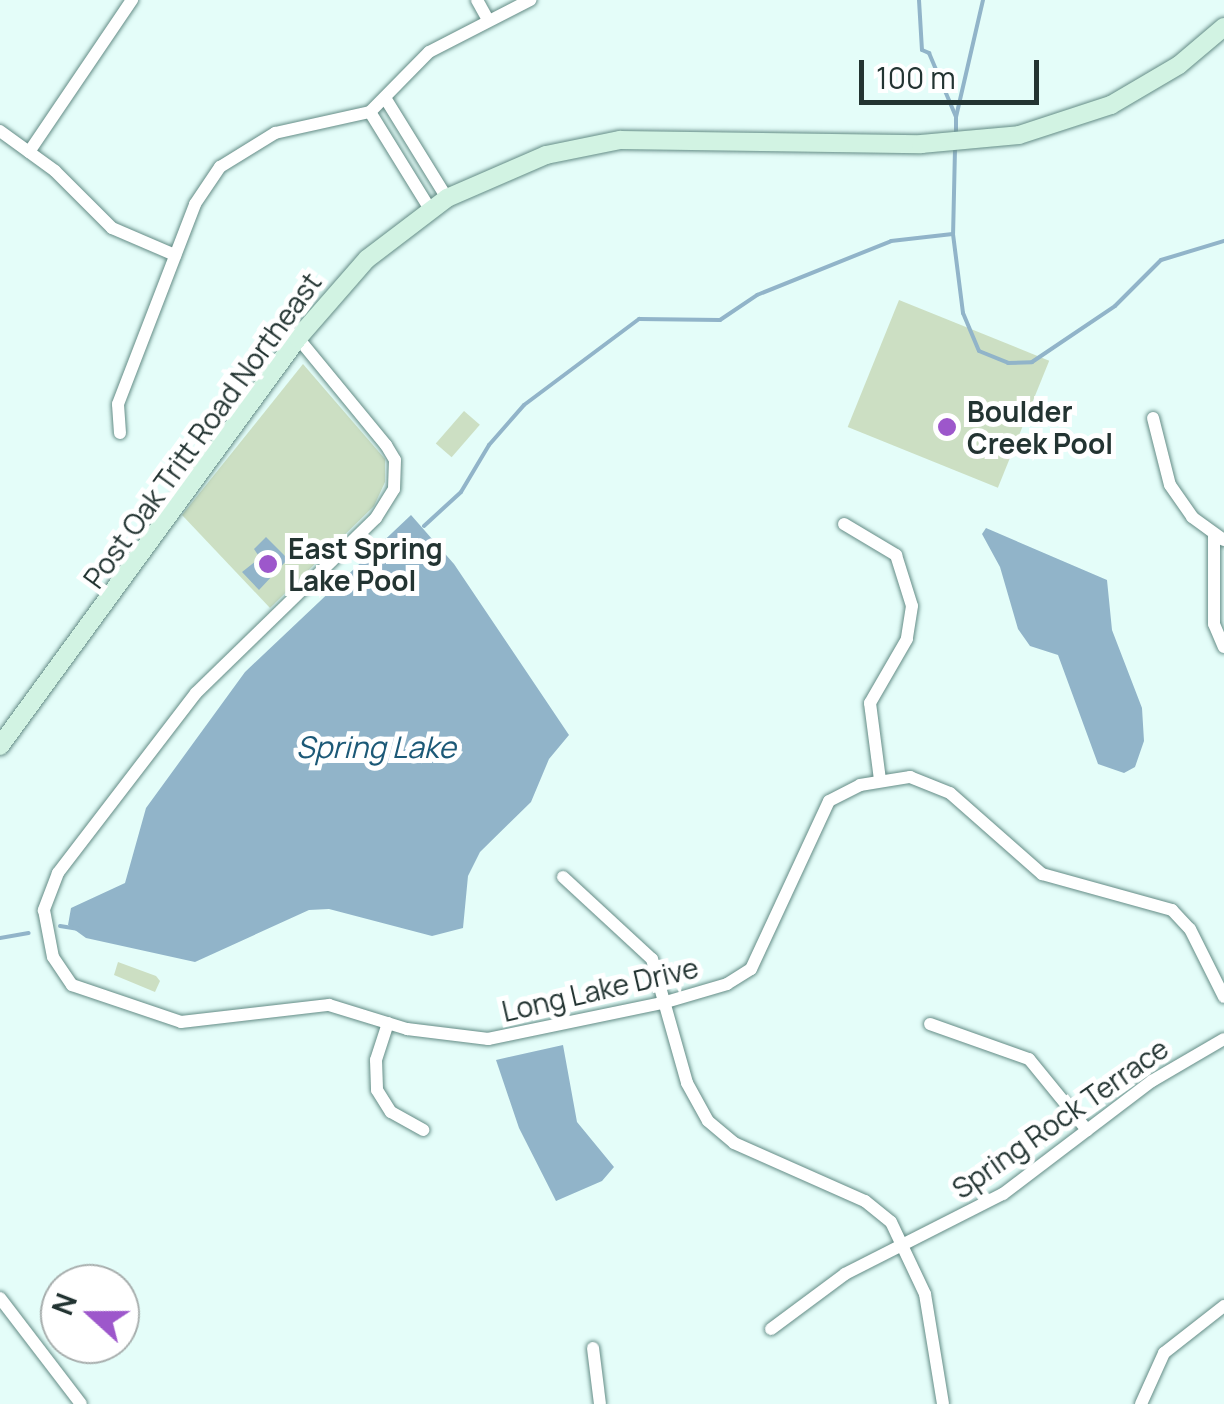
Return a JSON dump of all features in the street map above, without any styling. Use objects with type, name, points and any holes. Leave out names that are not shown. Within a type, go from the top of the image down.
[{"type":"street","points":[[29,152],[132,0]]},
{"type":"street","points":[[477,0],[488,20]]},
{"type":"street","points":[[120,433],[118,404],[206,185],[242,148],[275,133],[370,112],[387,100],[420,58],[530,0]]},
{"type":"street","name":"Post Oak Tritt Road Northeast","points":[[0,746],[298,338],[355,271],[447,198],[546,156],[620,140],[954,144],[1019,136],[1110,105],[1179,64],[1224,28]]},
{"type":"street","points":[[387,100],[447,198]]},
{"type":"street","points":[[370,112],[430,209]]},
{"type":"street","points":[[0,132],[29,152],[112,228],[175,256]]},
{"type":"street","name":"Long Lake Drive","points":[[298,338],[395,460],[388,502],[180,711],[58,873],[44,910],[57,968],[72,985],[194,1024],[329,1005],[388,1023],[504,1039],[666,1002],[728,984],[751,969],[822,810],[847,789],[910,777],[938,784],[1042,874],[1172,910],[1190,930],[1224,997]]},
{"type":"street","points":[[1154,418],[1170,485],[1219,537],[1214,624],[1224,647]]},
{"type":"street","points":[[844,524],[896,555],[912,606],[907,639],[870,704],[880,780]]},
{"type":"street","points":[[563,876],[644,948],[666,1002],[686,1083],[708,1122],[734,1144],[877,1209],[904,1246],[931,1316],[943,1404]]},
{"type":"street","points":[[388,1023],[376,1060],[377,1090],[391,1112],[423,1130]]},
{"type":"street","points":[[930,1024],[1028,1059],[1087,1130]]},
{"type":"street","name":"Spring Rock Terrace","points":[[771,1329],[834,1280],[1003,1194],[1087,1130],[1224,1040]]},
{"type":"street","points":[[0,1298],[81,1404]]},
{"type":"street","points":[[1141,1404],[1173,1342],[1224,1306]]},
{"type":"street","points":[[593,1348],[600,1404]]},
{"type":"green space","points":[[899,300],[1049,361],[998,488],[848,427]]},
{"type":"green space","points":[[303,364],[385,459],[385,482],[374,506],[270,608],[182,515]]},
{"type":"green space","points":[[464,411],[480,425],[452,457],[436,443]]},
{"type":"green space","points":[[118,962],[156,976],[160,981],[155,992],[114,975]]},
{"type":"water","name":"Boulder Creek Pool","points":[[947,414],[959,426],[947,438],[935,426]]},
{"type":"water","name":"Spring Lake","points":[[411,515],[454,564],[569,735],[549,759],[531,802],[480,852],[468,876],[463,928],[432,936],[329,909],[309,910],[195,962],[86,938],[68,925],[71,908],[125,883],[146,808],[245,672]]},
{"type":"water","points":[[986,528],[1107,580],[1112,630],[1142,708],[1144,741],[1135,767],[1124,773],[1098,764],[1058,655],[1030,646],[1018,629],[1000,567],[982,534]]},
{"type":"water","name":"East Spring Lake Pool","points":[[266,537],[288,559],[259,590],[242,572],[260,558],[254,549]]},
{"type":"water","points":[[563,1045],[577,1122],[614,1167],[602,1181],[556,1201],[519,1128],[496,1060]]},
{"type":"waterway","points":[[919,0],[922,50],[929,53],[956,117],[956,134]]},
{"type":"waterway","points":[[956,117],[983,0]]},
{"type":"waterway","points":[[955,149],[953,234],[963,313],[979,351],[1008,363],[1032,362],[1115,306],[1161,260],[1224,241]]},
{"type":"waterway","points":[[424,526],[461,492],[489,445],[524,405],[639,319],[720,320],[757,295],[891,241],[953,234]]},
{"type":"waterway","points":[[60,926],[79,929]]},
{"type":"waterway","points":[[0,938],[29,933]]},
{"type":"place","name":"Boulder Creek Pool","points":[[947,427]]},
{"type":"place","name":"East Spring Lake Pool","points":[[268,564]]}]
